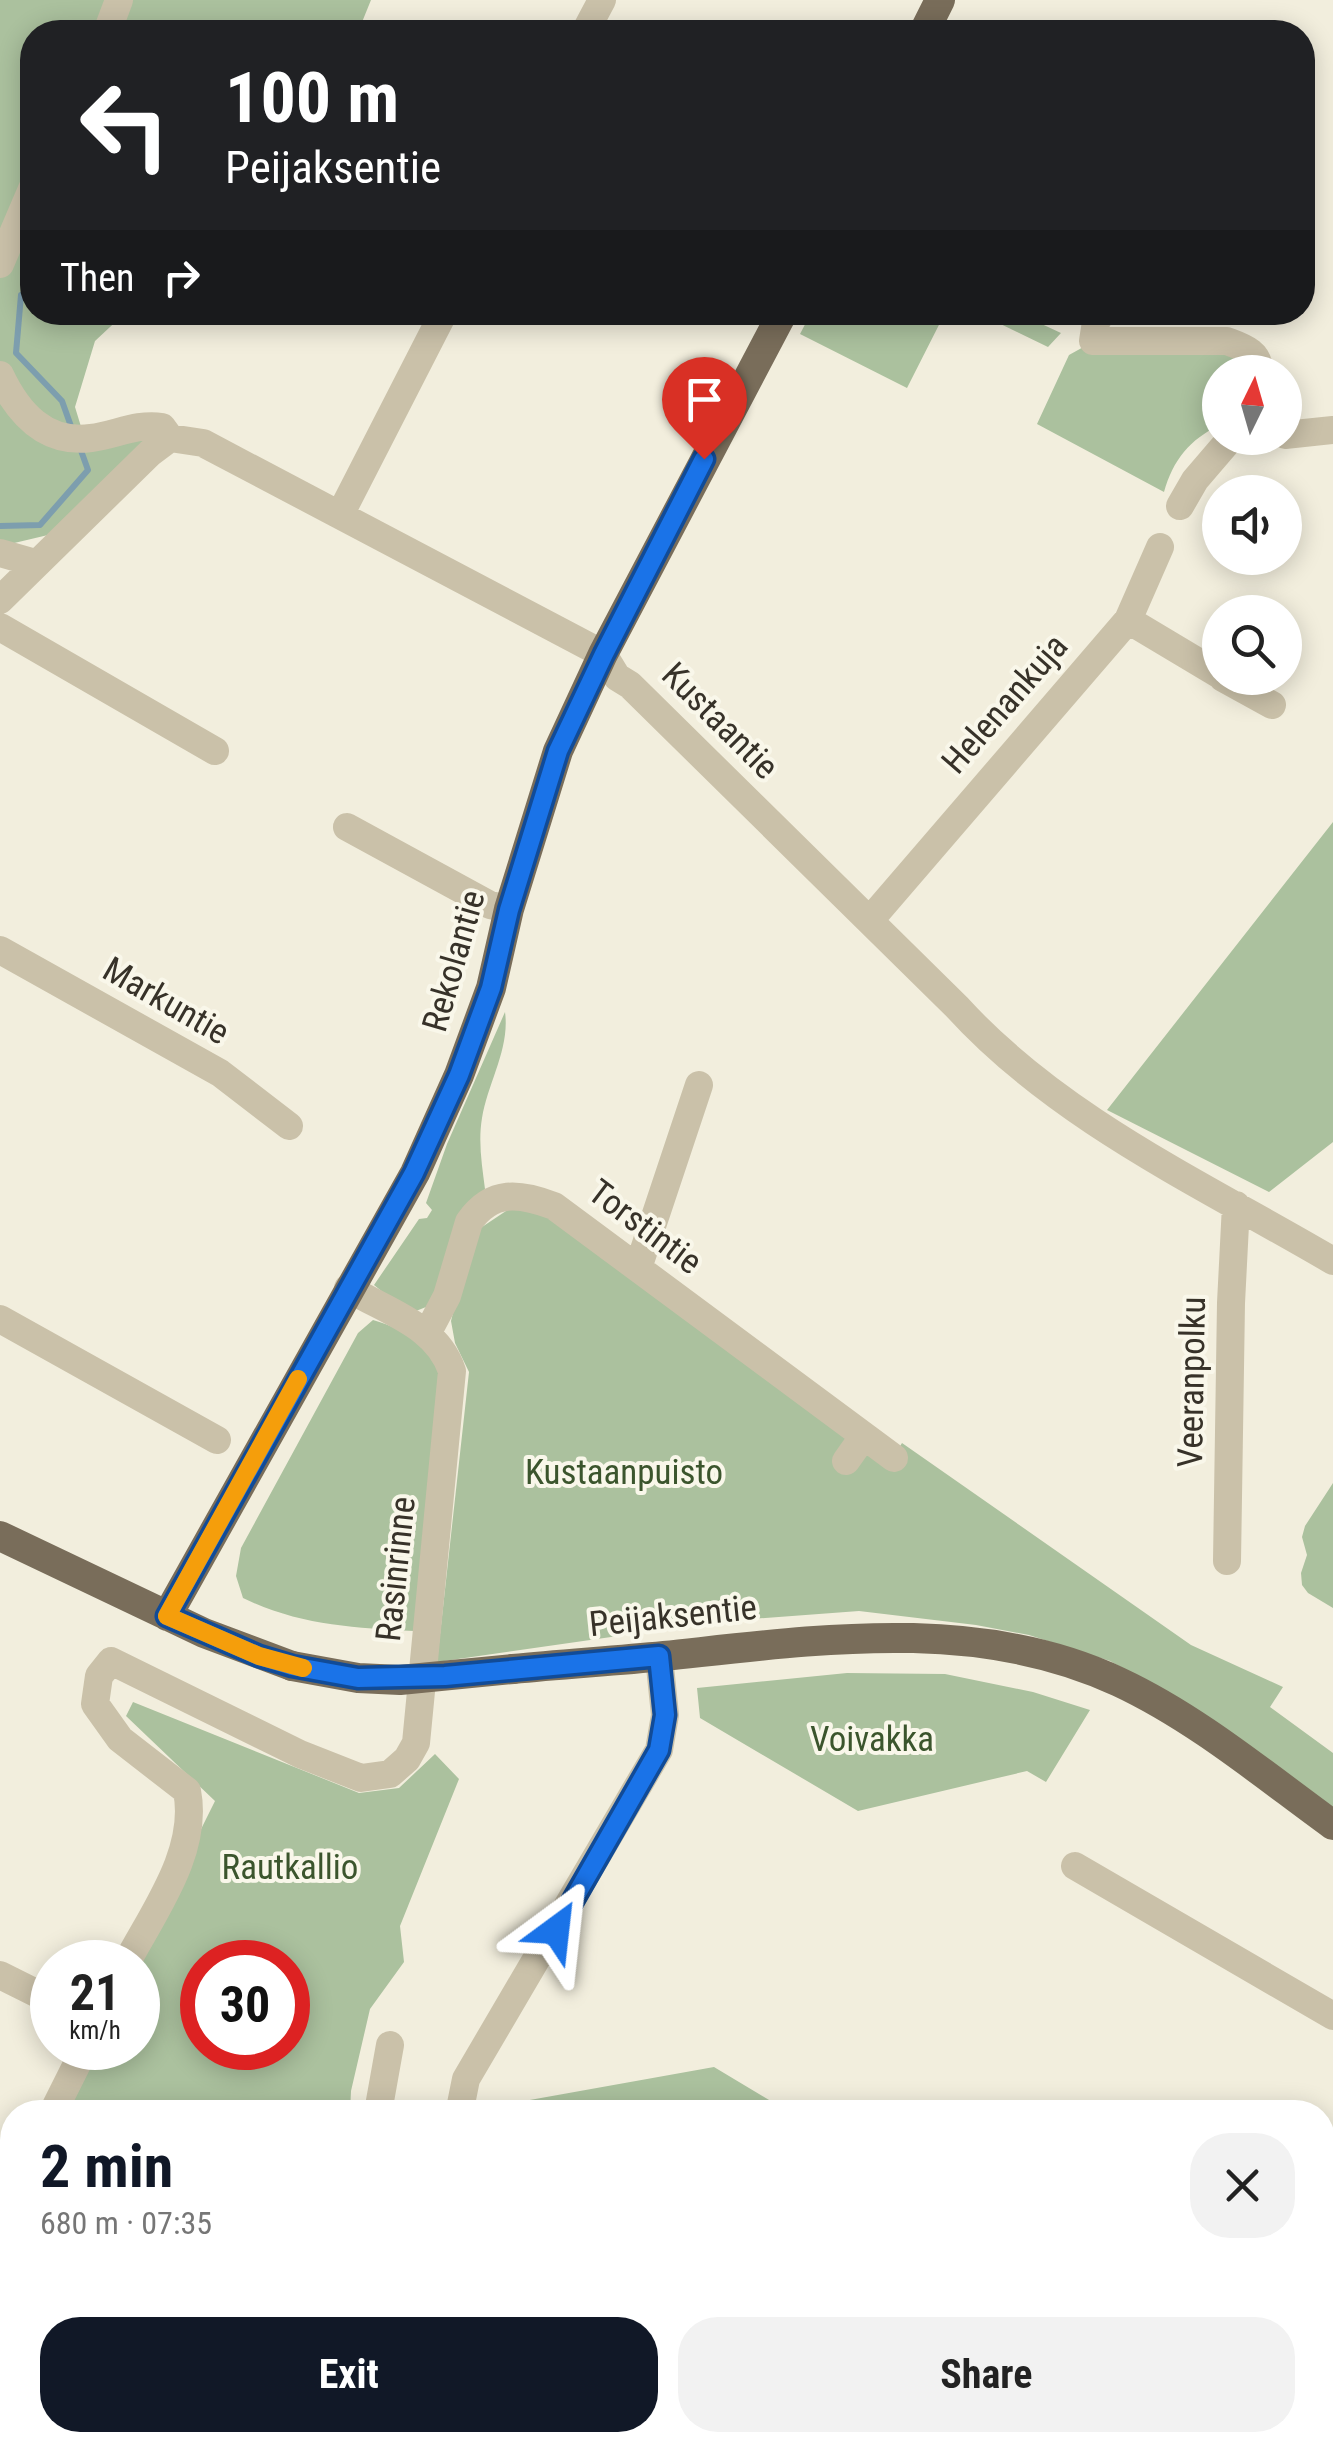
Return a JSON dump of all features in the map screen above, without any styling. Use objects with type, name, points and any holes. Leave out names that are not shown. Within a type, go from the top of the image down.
[{"type":"main road","name":"Rekolantie","points":[[167,1616],[414,1173],[459,1075],[491,988],[509,910],[558,751],[604,654],[776,325]]},
{"type":"main road","name":"Peijaksentie","points":[[0,1536],[259,1656],[358,1678],[400,1680],[792,1642],[874,1638],[942,1639],[1010,1648],[1081,1666],[1154,1700],[1333,1825]]},
{"type":"street","points":[[0,264],[20,217]]},
{"type":"street","points":[[340,515],[437,325]]},
{"type":"street","points":[[1096,325],[1093,342],[1227,341],[1254,355]]},
{"type":"street","name":"Kustaantie","points":[[0,375],[10,398],[32,426],[56,435],[88,439],[144,424],[162,427],[170,438],[202,443],[604,654],[617,677],[630,685],[870,920],[991,1044],[1100,1125],[1333,1261]]},
{"type":"street","points":[[1302,434],[1333,430]]},
{"type":"street","points":[[0,600],[170,438]]},
{"type":"street","points":[[1180,506],[1216,455]]},
{"type":"street","name":"Helenankuja","points":[[870,920],[1128,620],[1160,547]]},
{"type":"street","points":[[0,554],[35,564]]},
{"type":"street","points":[[1128,620],[1202,664]]},
{"type":"street","points":[[0,627],[215,751]]},
{"type":"street","points":[[1255,695],[1272,705]]},
{"type":"street","points":[[347,827],[490,905],[509,910]]},
{"type":"street","name":"Markuntie","points":[[0,950],[220,1073],[289,1126]]},
{"type":"street","points":[[638,1268],[700,1084]]},
{"type":"street","name":"Torstintie","points":[[428,1332],[447,1296],[464,1231],[476,1212],[495,1198],[524,1195],[554,1206],[894,1458]]},
{"type":"street","name":"Veeranpolku","points":[[1226,1562],[1236,1205]]},
{"type":"street","points":[[348,1288],[428,1332]]},
{"type":"street","points":[[0,1319],[217,1440]]},
{"type":"street","name":"Rasinrinne","points":[[138,1940],[182,1854],[192,1814],[188,1791],[120,1739],[95,1704],[99,1676],[111,1661],[300,1754],[361,1778],[390,1774],[407,1759],[416,1742],[452,1390],[446,1352],[428,1332]]},
{"type":"street","points":[[846,1461],[863,1437]]},
{"type":"street","points":[[462,2100],[466,2079],[659,1750],[665,1715],[659,1656]]},
{"type":"street","points":[[1076,1866],[1333,2016]]},
{"type":"street","points":[[0,1975],[30,1989]]},
{"type":"street","points":[[380,2100],[390,2045]]},
{"type":"street","points":[[59,2100],[73,2070]]},
{"type":"green space","points":[[0,0],[371,0],[363,20],[20,20],[20,325],[112,325],[95,341],[75,407],[86,443],[149,440],[48,535],[0,543]]},
{"type":"green space","points":[[804,325],[939,325],[907,388],[800,334]]},
{"type":"green space","points":[[1003,325],[1044,325],[1061,333],[1048,347]]},
{"type":"green space","points":[[1247,343],[1247,355],[1202,355],[1202,436],[1184,452],[1164,492],[1037,424],[1069,355],[1087,345]]},
{"type":"green space","points":[[1333,822],[1333,1142],[1269,1192],[1107,1110]]},
{"type":"green space","points":[[505,1012],[504,1039],[481,1127],[485,1189],[459,1213],[431,1305],[416,1311],[395,1302],[374,1285],[419,1219],[427,1218],[432,1210],[426,1203],[447,1144]]},
{"type":"green space","name":"Kustaanpuisto","points":[[509,1209],[541,1212],[890,1462],[902,1443],[1191,1645],[1283,1687],[1270,1707],[1333,1753],[1333,1810],[1175,1698],[1110,1661],[1029,1635],[976,1625],[859,1611],[723,1621],[437,1662],[469,1372],[455,1343],[451,1321],[473,1233]]},
{"type":"green space","points":[[373,1320],[414,1339],[441,1373],[414,1631],[348,1626],[284,1614],[243,1598],[236,1576],[241,1548],[358,1333]]},
{"type":"green space","points":[[1333,1483],[1333,1608],[1308,1593],[1302,1585],[1301,1573],[1307,1555],[1302,1537],[1305,1526]]},
{"type":"green space","name":"Voivakka","points":[[847,1673],[945,1674],[1033,1692],[1090,1710],[1046,1782],[1027,1771],[858,1811],[700,1718],[697,1688]]},
{"type":"green space","name":"Rautkallio","points":[[133,1702],[359,1793],[399,1788],[435,1754],[459,1779],[400,1926],[404,1962],[370,2009],[351,2100],[67,2100],[82,2070],[160,2070],[160,1940],[146,1940],[215,1801],[126,1716]]},
{"type":"green space","points":[[714,2067],[769,2100],[530,2100]]},
{"type":"waterway","points":[[20,307],[16,353],[62,401],[72,429]]},
{"type":"waterway","points":[[0,526],[40,525],[88,470],[79,445]]},
{"type":"slow traffic","points":[[298,1379],[167,1616],[259,1656],[303,1668]]},
{"type":"route","points":[[556,1930],[659,1750],[665,1715],[659,1656],[400,1680],[358,1678],[259,1656],[167,1616],[414,1173],[459,1075],[491,988],[536,813],[558,751],[704,459]]}]
